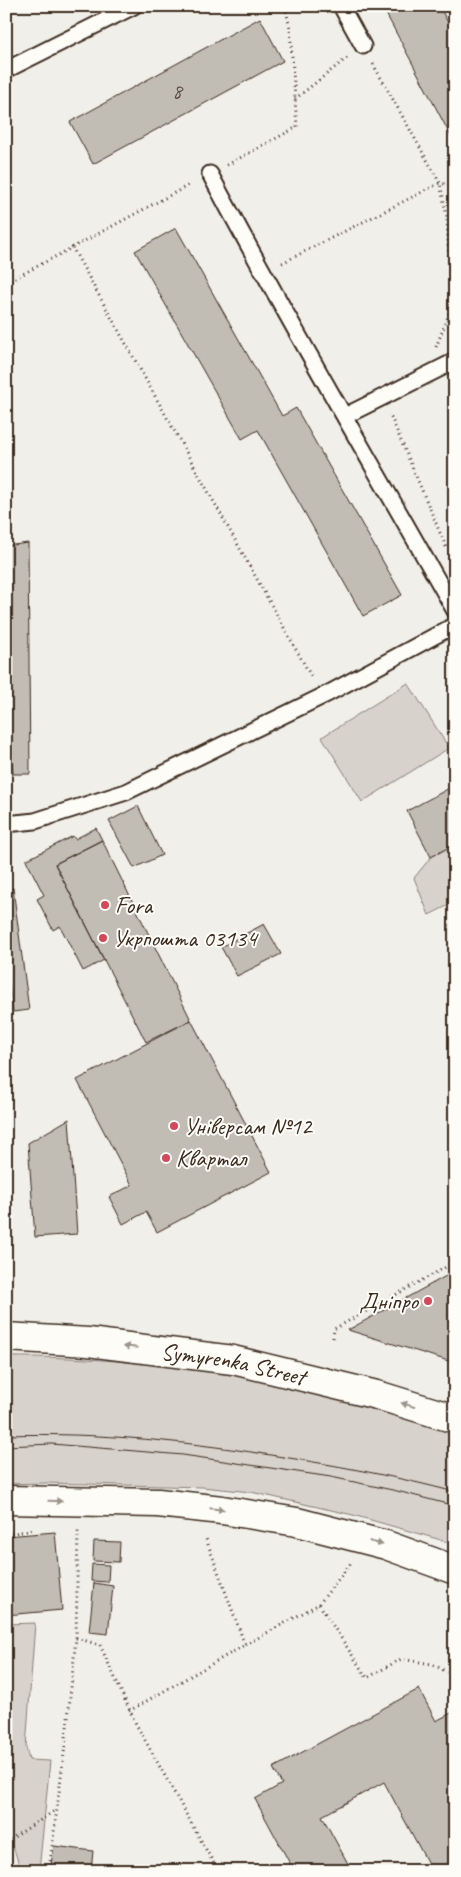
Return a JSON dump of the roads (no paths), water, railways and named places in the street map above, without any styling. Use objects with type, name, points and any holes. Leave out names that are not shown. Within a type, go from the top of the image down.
[{"type":"street","name":"Symyrenka Street","points":[[6,1337],[88,1342],[234,1360],[377,1395],[455,1420]]},
{"type":"street","points":[[6,1500],[158,1503],[222,1510],[297,1522],[386,1545],[455,1570]]},
{"type":"lane","points":[[6,70],[134,6]]},
{"type":"lane","points":[[341,6],[363,46]]},
{"type":"lane","points":[[210,174],[262,272],[455,611]]},
{"type":"lane","points":[[345,416],[455,361]]},
{"type":"lane","points":[[6,824],[35,821],[126,792],[322,696],[455,625]]},
{"type":"tram line","points":[[6,1435],[41,1434],[111,1437],[214,1447],[348,1468],[455,1492]]},
{"type":"tram line","points":[[6,1446],[52,1444],[183,1455],[331,1477],[455,1506]]},
{"type":"place","name":"Fora","points":[[105,905]]},
{"type":"place","name":"Укрпошта 03134","points":[[103,938]]},
{"type":"place","name":"Універсам №12","points":[[174,1126]]},
{"type":"place","name":"Квартал","points":[[166,1158]]},
{"type":"place","name":"Дніпро","points":[[428,1301]]}]
